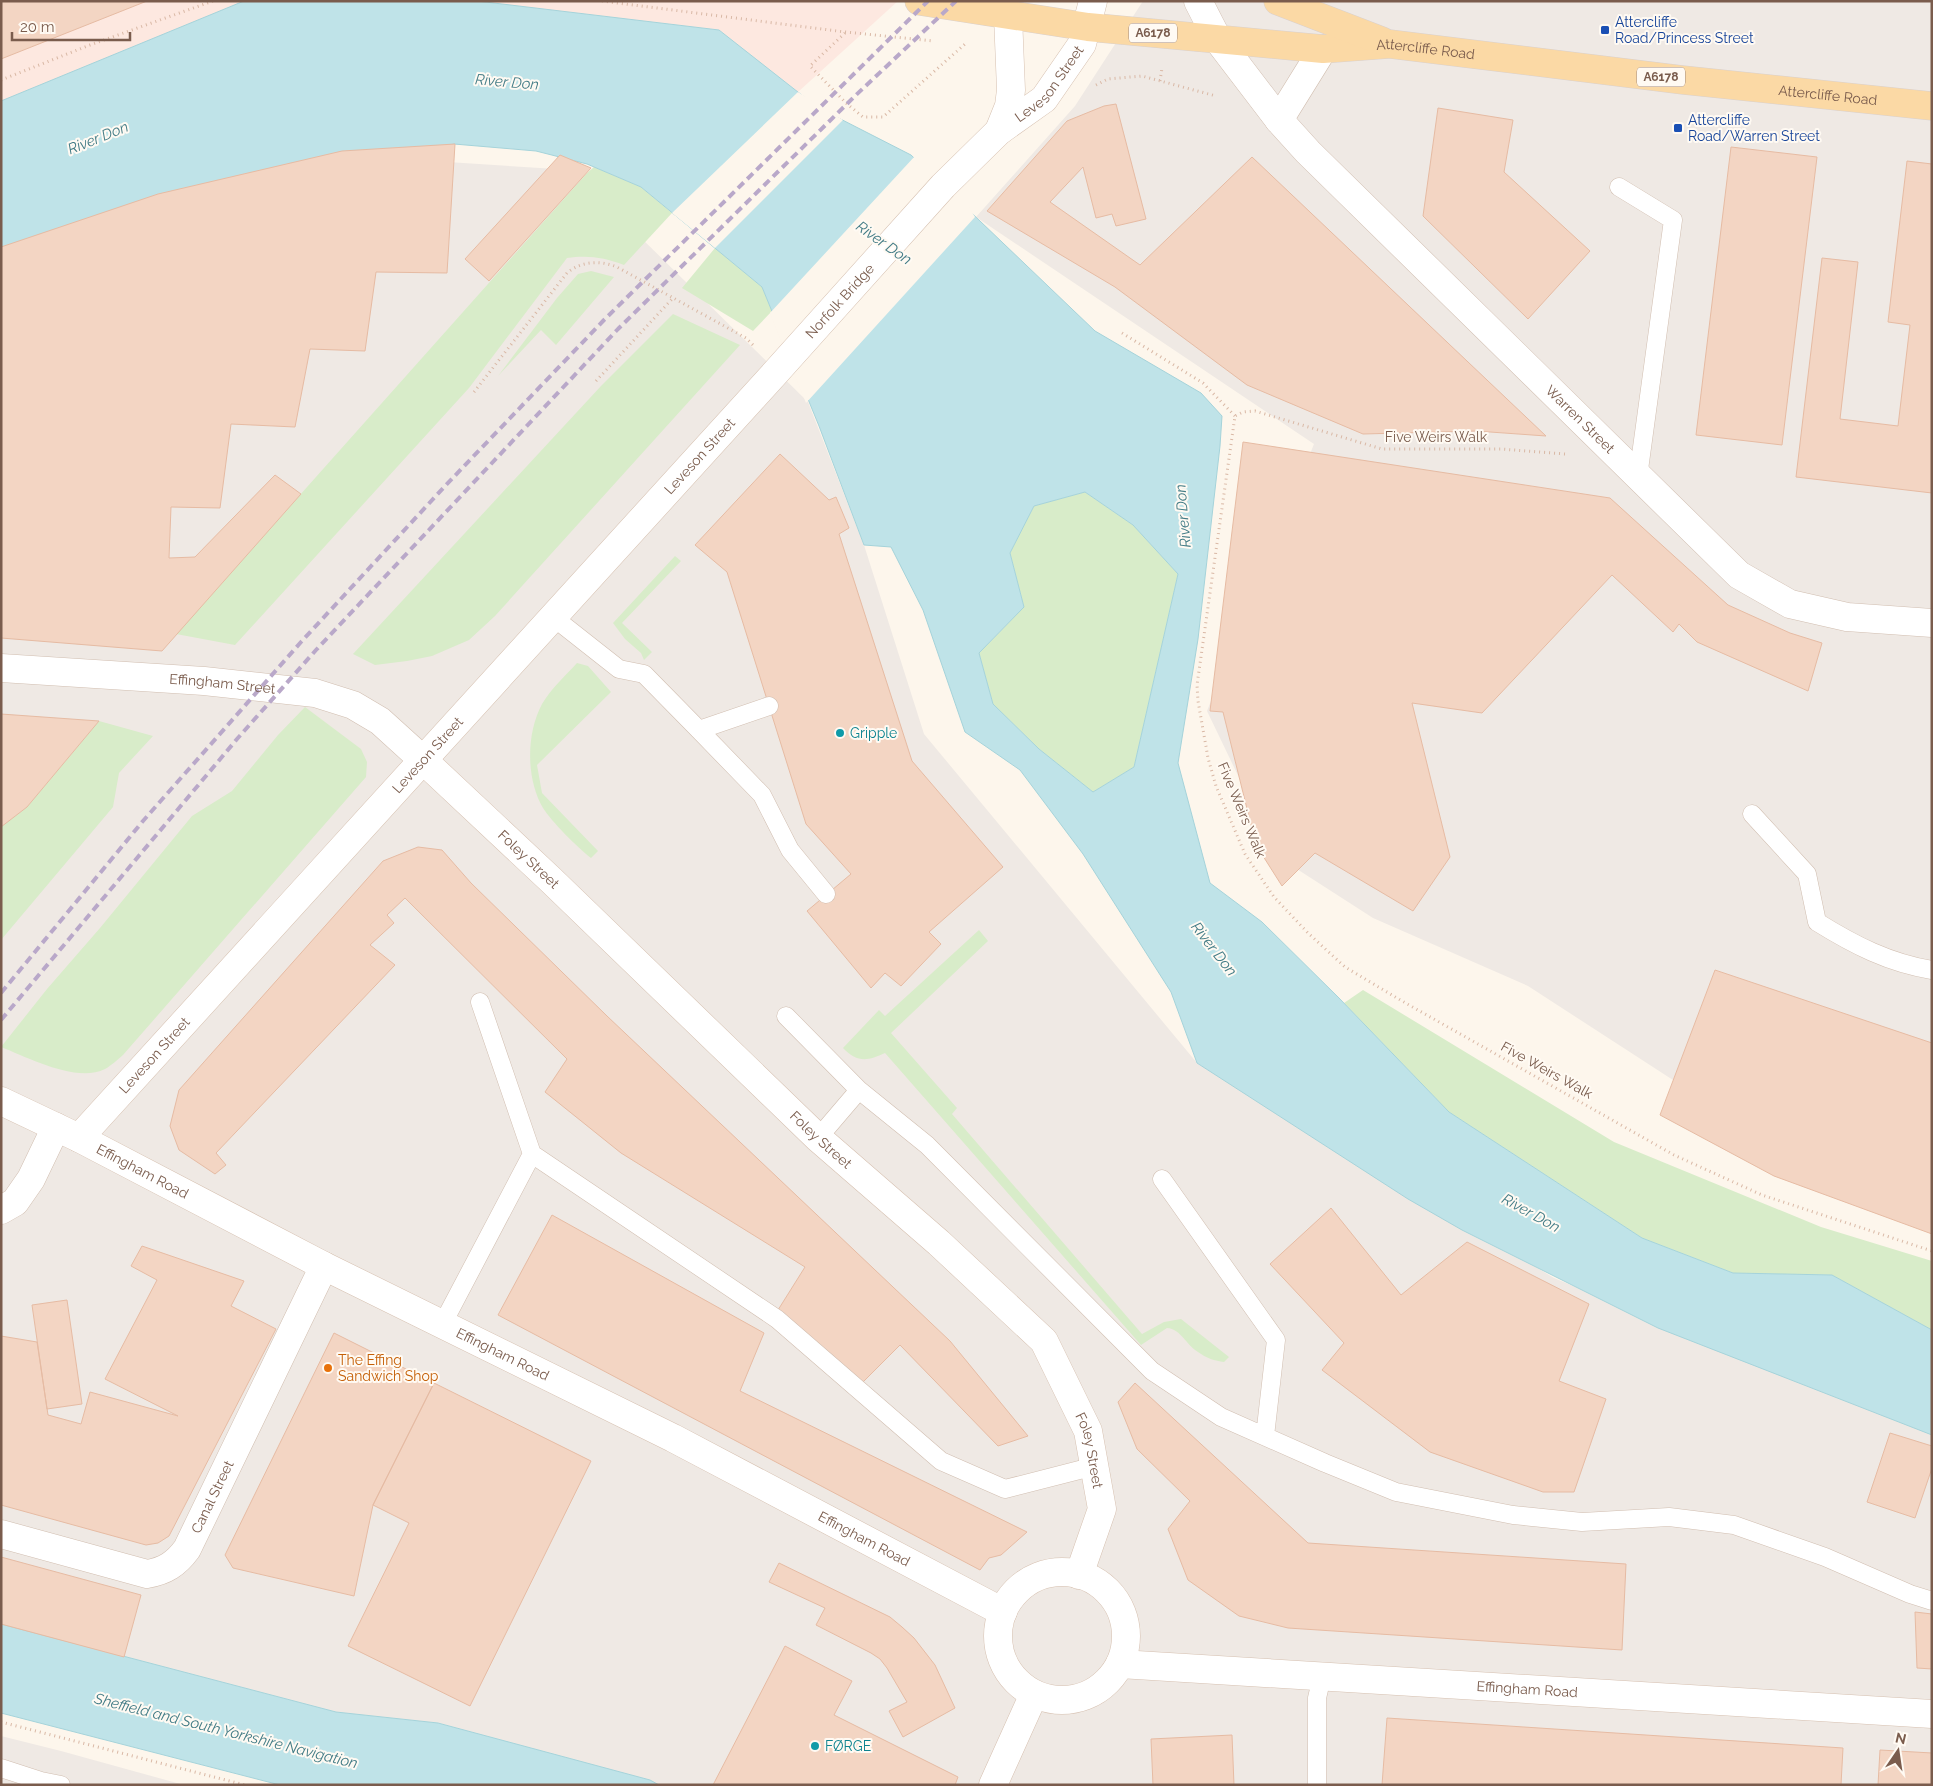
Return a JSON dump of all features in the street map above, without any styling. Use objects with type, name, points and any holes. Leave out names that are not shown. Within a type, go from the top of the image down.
[{"type":"main road","name":"Attercliffe Road","points":[[919,1],[1008,16],[1090,14],[1218,40],[1323,49],[1390,44],[1684,80],[1932,106]]},
{"type":"main road","name":"Warren Street","points":[[1198,1],[1218,40],[1279,120],[1308,152],[1638,478],[1739,575],[1790,604],[1847,617],[1932,623]]},
{"type":"main road","name":"A6178","points":[[1278,1],[1390,44]]},
{"type":"main road","name":"Leveson Street","points":[[943,186],[999,131],[1044,99],[1082,44],[1090,14]]},
{"type":"main road","name":"Leveson Street","points":[[999,131],[1009,106],[1012,90],[1008,16]]},
{"type":"main road","points":[[1279,120],[1323,49]]},
{"type":"main road","name":"Norfolk Bridge","points":[[776,372],[943,186]]},
{"type":"main road","name":"Leveson Street","points":[[1,1210],[15,1202],[67,1133],[423,760],[776,372]]},
{"type":"main road","name":"Effingham Street","points":[[1,668],[204,681],[314,693],[353,705],[367,713],[380,721],[423,760]]},
{"type":"main road","name":"Foley Street","points":[[423,760],[551,880],[818,1138],[939,1243],[1044,1341],[1088,1431],[1102,1509],[1079,1575]]},
{"type":"main road","name":"Effingham Road","points":[[1,1101],[67,1133],[324,1266],[673,1438],[1003,1612]]},
{"type":"main road","name":"Canal Street","points":[[1,1534],[147,1574],[159,1572],[170,1566],[187,1549],[324,1266]]},
{"type":"main road","points":[[1052,1573],[1079,1575],[1097,1583],[1113,1597],[1122,1613],[1126,1634],[1120,1664],[1107,1682],[1088,1695],[1061,1700],[1034,1694],[1016,1681],[1008,1671],[999,1650],[999,1628],[1003,1612],[1014,1594],[1031,1580],[1052,1573]]},
{"type":"main road","name":"Effingham Road","points":[[1120,1664],[1932,1714]]},
{"type":"main road","points":[[993,1785],[1034,1694]]},
{"type":"lane","points":[[1619,187],[1673,220],[1638,478]]},
{"type":"lane","points":[[554,616],[619,669],[644,674],[699,730],[762,795],[790,850],[826,894]]},
{"type":"lane","points":[[699,730],[769,706]]},
{"type":"lane","points":[[1752,814],[1807,874],[1817,922],[1855,945],[1908,966],[1932,970]]},
{"type":"lane","points":[[480,1002],[532,1154],[777,1319],[941,1461],[1005,1489],[1095,1466]]},
{"type":"lane","points":[[786,1016],[859,1090],[927,1145],[1152,1371],[1221,1417],[1396,1492],[1512,1515],[1582,1522],[1669,1517],[1734,1525],[1825,1557],[1910,1594],[1932,1601]]},
{"type":"lane","points":[[818,1138],[859,1090]]},
{"type":"lane","points":[[442,1325],[532,1154]]},
{"type":"lane","points":[[1162,1179],[1276,1340],[1265,1436]]},
{"type":"lane","points":[[1318,1785],[1317,1698],[1322,1677]]},
{"type":"lane","points":[[1,1768],[35,1783],[62,1785]]},
{"type":"path","points":[[1,80],[90,45],[213,1]]},
{"type":"path","points":[[602,1],[845,32],[938,41]]},
{"type":"path","points":[[845,32],[810,66],[846,103],[863,117],[883,116],[966,44],[957,43]]},
{"type":"path","points":[[1060,77],[1080,94],[1108,80],[1142,76],[1217,96]]},
{"type":"path","points":[[474,392],[567,273],[573,268],[591,263],[609,264],[746,338],[776,372]]},
{"type":"path","points":[[596,381],[673,298]]},
{"type":"path","points":[[1122,333],[1204,383],[1235,416]]},
{"type":"path","name":"Five Weirs Walk","points":[[1603,442],[1586,456],[1501,449],[1382,449],[1255,411],[1243,412],[1235,416],[1197,685],[1208,758],[1216,786],[1246,854],[1274,897],[1308,934],[1345,967],[1674,1155],[1762,1195],[1932,1251]]},
{"type":"path","points":[[1,1722],[245,1785]]},
{"type":"shaded area","points":[[1,1],[244,1],[1,101]]},
{"type":"shaded area","points":[[477,1],[898,1],[798,92],[719,30]]},
{"type":"shaded area","points":[[1143,1],[1932,1],[1932,1205],[1673,1080],[1528,986],[1373,918],[1286,862],[1269,840],[1207,711],[1314,444],[976,217],[1075,106]]},
{"type":"shaded area","points":[[339,155],[572,170],[808,402],[864,545],[924,734],[1197,1063],[1554,1278],[1932,1434],[1932,1785],[659,1785],[650,1780],[439,1723],[336,1712],[1,1624],[1,291]]},
{"type":"shaded area","points":[[1,1736],[61,1751],[184,1785],[1,1785]]},
{"type":"green space","points":[[594,167],[641,187],[672,213],[624,265],[596,257],[567,258],[469,388],[235,645],[176,634],[587,173]]},
{"type":"green space","points":[[715,248],[762,287],[772,311],[753,331],[682,288]]},
{"type":"green space","points":[[591,271],[614,277],[556,345],[541,330],[498,376],[557,298],[578,274]]},
{"type":"green space","points":[[673,314],[740,345],[495,616],[469,640],[432,656],[375,665],[353,654],[601,386]]},
{"type":"green space","points":[[1085,492],[1133,525],[1178,574],[1134,767],[1093,792],[1039,749],[993,704],[979,653],[1024,607],[1010,553],[1034,506]]},
{"type":"green space","points":[[675,556],[681,561],[622,623],[652,652],[644,660],[641,653],[625,639],[613,623]]},
{"type":"green space","points":[[577,663],[588,666],[611,692],[537,765],[542,793],[598,851],[591,858],[565,834],[543,808],[533,784],[531,770],[530,756],[533,729],[542,704]]},
{"type":"green space","points":[[305,707],[361,749],[367,762],[366,777],[123,1055],[105,1069],[93,1073],[80,1073],[53,1067],[1,1047],[47,989],[192,816],[232,791],[278,735]]},
{"type":"green space","points":[[99,721],[153,736],[119,773],[113,807],[1,940],[1,827],[27,807]]},
{"type":"green space","points":[[979,930],[988,941],[891,1033],[957,1108],[952,1114],[1142,1334],[1164,1322],[1181,1319],[1229,1357],[1224,1362],[1201,1354],[1172,1329],[1167,1328],[1141,1345],[885,1053],[873,1058],[863,1059],[853,1056],[843,1048],[879,1010],[885,1016]]},
{"type":"green space","points":[[1363,990],[1614,1142],[1821,1227],[1932,1261],[1932,1330],[1832,1275],[1733,1273],[1642,1238],[1449,1112],[1344,1003]]},
{"type":"water","name":"River Don","points":[[244,1],[477,1],[719,30],[817,107],[911,155],[1095,331],[1201,393],[1222,416],[1198,639],[1178,763],[1210,883],[1262,922],[1339,998],[1449,1112],[1642,1238],[1733,1273],[1832,1275],[1932,1330],[1932,1435],[1658,1328],[1462,1230],[1408,1199],[1197,1063],[1171,992],[1083,854],[1020,770],[965,732],[923,610],[891,547],[864,545],[819,426],[762,287],[641,187],[587,164],[536,151],[454,144],[1,254],[1,101]],"holes":[[[1085,492],[1133,525],[1178,574],[1134,767],[1093,792],[1039,749],[993,704],[979,653],[1024,607],[1010,553],[1034,506]]]},
{"type":"water","name":"Sheffield and South Yorkshire Navigation","points":[[1,1624],[336,1712],[438,1723],[650,1780],[659,1785],[280,1785],[1,1713]]},
{"type":"pier","points":[[798,92],[843,120],[715,248],[672,213]]},
{"type":"pier","points":[[915,156],[969,207],[975,217],[806,403],[770,313]]},
{"type":"building","points":[[1,1],[147,1],[1,59]]},
{"type":"building","points":[[1116,104],[1146,219],[1116,226],[1112,214],[1096,218],[1083,167],[1050,202],[1140,265],[1252,157],[1546,436],[1476,431],[1363,434],[1247,385],[1115,287],[987,211],[1067,121],[1104,106]]},
{"type":"building","points":[[1438,108],[1513,120],[1504,172],[1590,251],[1528,319],[1423,216]]},
{"type":"building","points":[[455,144],[447,273],[376,272],[365,351],[310,349],[295,427],[231,424],[220,508],[171,507],[169,558],[195,557],[275,475],[301,494],[162,651],[1,638],[1,247],[158,194],[342,151]]},
{"type":"building","points":[[1731,147],[1817,157],[1782,445],[1696,435]]},
{"type":"building","points":[[560,155],[591,168],[489,281],[465,259]]},
{"type":"building","points":[[1907,161],[1932,164],[1932,493],[1796,477],[1822,258],[1858,262],[1840,419],[1898,426],[1910,325],[1888,322]]},
{"type":"building","points":[[1243,442],[1610,498],[1728,605],[1790,633],[1822,643],[1808,691],[1697,642],[1679,624],[1673,632],[1612,575],[1482,713],[1412,703],[1450,857],[1413,911],[1315,853],[1282,886],[1256,845],[1223,712],[1210,711]]},
{"type":"building","name":"Gripple","points":[[780,454],[829,500],[836,497],[849,528],[839,534],[912,761],[1003,867],[929,932],[941,944],[901,986],[885,973],[871,988],[807,911],[851,874],[806,824],[727,572],[695,545]]},
{"type":"building","points":[[1,714],[99,721],[27,807],[1,827]]},
{"type":"building","points":[[418,847],[442,850],[471,883],[607,1016],[950,1341],[1028,1436],[998,1446],[900,1345],[861,1384],[778,1310],[805,1267],[621,1153],[545,1092],[567,1059],[405,898],[387,915],[394,923],[370,945],[395,965],[216,1153],[226,1165],[215,1174],[179,1150],[170,1126],[179,1090],[383,861]]},
{"type":"building","points":[[1715,970],[1932,1043],[1932,1234],[1774,1176],[1660,1115]]},
{"type":"building","points":[[1331,1208],[1401,1295],[1467,1242],[1589,1304],[1559,1381],[1606,1399],[1574,1492],[1543,1492],[1430,1452],[1322,1370],[1344,1343],[1270,1264]]},
{"type":"building","points":[[552,1215],[764,1333],[740,1391],[1027,1532],[1001,1555],[989,1558],[980,1570],[498,1315]]},
{"type":"building","points":[[142,1246],[244,1281],[231,1306],[276,1329],[169,1536],[158,1543],[146,1545],[1,1505],[1,1336],[37,1342],[48,1415],[81,1424],[90,1392],[178,1416],[105,1379],[157,1280],[131,1266]]},
{"type":"building","points":[[67,1300],[82,1404],[47,1409],[32,1305]]},
{"type":"building","points":[[334,1333],[434,1383],[373,1505],[354,1596],[233,1568],[225,1555]]},
{"type":"building","points":[[434,1383],[591,1461],[470,1706],[348,1646],[409,1523],[373,1505]]},
{"type":"building","points":[[1135,1383],[1308,1543],[1626,1564],[1622,1650],[1288,1628],[1239,1616],[1188,1580],[1168,1529],[1190,1501],[1137,1449],[1118,1402]]},
{"type":"building","points":[[1890,1433],[1932,1446],[1932,1468],[1915,1518],[1867,1502]]},
{"type":"building","points":[[1,1557],[141,1595],[124,1657],[1,1624]]},
{"type":"building","points":[[779,1563],[890,1617],[914,1638],[935,1665],[955,1708],[903,1737],[889,1711],[907,1702],[887,1668],[880,1659],[871,1653],[816,1625],[825,1608],[769,1582]]},
{"type":"building","points":[[1915,1612],[1932,1614],[1932,1669],[1917,1668]]},
{"type":"building","name":"FØRGE","points":[[785,1646],[852,1681],[834,1715],[958,1777],[955,1785],[713,1785]]},
{"type":"building","points":[[1387,1718],[1843,1748],[1841,1785],[1382,1785]]},
{"type":"building","points":[[1232,1735],[1234,1785],[1153,1785],[1151,1739]]},
{"type":"building","points":[[1880,1750],[1932,1753],[1932,1785],[1878,1785]]},
{"type":"railway","points":[[1,993],[143,821],[301,642],[446,485],[603,321],[928,1]]},
{"type":"railway","points":[[1,1020],[237,739],[316,650],[618,329],[856,95],[956,1]]},
{"type":"place","name":"Attercliffe Road/Princess Street","points":[[1605,30]]},
{"type":"place","name":"Attercliffe Road/Warren Street","points":[[1678,128]]},
{"type":"place","name":"Gripple","points":[[840,733]]},
{"type":"place","name":"The Effing Sandwich Shop","points":[[328,1368]]},
{"type":"place","name":"FØRGE","points":[[815,1746]]}]
